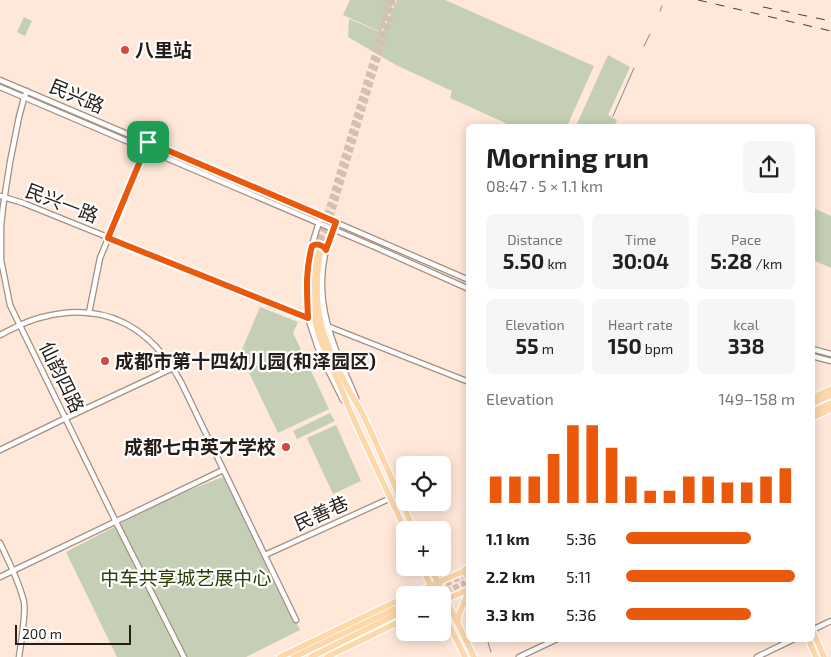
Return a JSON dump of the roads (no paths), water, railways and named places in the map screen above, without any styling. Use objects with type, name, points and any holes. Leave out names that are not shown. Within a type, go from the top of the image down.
[{"type":"main road","points":[[319,248],[314,260],[312,287],[314,318],[326,354],[349,409],[401,521]]},
{"type":"main road","points":[[319,248],[316,286],[317,306],[331,355],[348,390],[362,413],[410,521]]},
{"type":"main road","points":[[815,397],[831,389]]},
{"type":"main road","points":[[815,403],[831,395]]},
{"type":"main road","points":[[815,411],[831,403]]},
{"type":"main road","points":[[815,417],[831,409]]},
{"type":"main road","points":[[426,576],[430,586],[466,569]]},
{"type":"main road","points":[[435,576],[439,586]]},
{"type":"main road","points":[[451,597],[466,591]]},
{"type":"main road","points":[[458,624],[459,614],[466,597]]},
{"type":"main road","points":[[280,657],[396,606]]},
{"type":"main road","points":[[294,657],[396,606]]},
{"type":"main road","points":[[311,657],[396,607]]},
{"type":"main road","points":[[451,612],[466,640]]},
{"type":"main road","points":[[327,657],[396,623]]},
{"type":"main road","points":[[451,628],[464,657]]},
{"type":"main road","points":[[815,635],[824,657]]},
{"type":"main road","points":[[467,642],[474,657]]},
{"type":"main road","points":[[809,642],[816,657]]},
{"type":"street","name":"民兴路","points":[[0,80],[466,279]]},
{"type":"street","name":"民兴路","points":[[0,88],[333,229],[466,288]]},
{"type":"street","name":"仙韵四路","points":[[27,91],[2,197],[0,260],[10,305],[184,657]]},
{"type":"street","points":[[89,313],[100,258],[148,142]]},
{"type":"street","name":"民兴一路","points":[[2,197],[308,318]]},
{"type":"street","points":[[321,216],[318,223],[324,314],[334,346],[362,413]]},
{"type":"street","points":[[336,222],[307,270],[306,298],[308,318],[320,354],[349,409]]},
{"type":"street","points":[[0,335],[43,316],[78,311],[106,316],[136,329],[148,338],[160,350],[173,368],[296,620]]},
{"type":"street","points":[[327,326],[466,381]]},
{"type":"street","points":[[815,349],[831,354]]},
{"type":"street","points":[[815,357],[831,361]]},
{"type":"street","points":[[0,450],[173,368]]},
{"type":"street","points":[[0,577],[223,470]]},
{"type":"street","name":"民善巷","points":[[264,555],[391,498]]},
{"type":"street","points":[[0,543],[24,602],[19,657]]},
{"type":"street","points":[[815,629],[831,621]]},
{"type":"street","points":[[519,657],[551,642]]},
{"type":"street","points":[[757,657],[788,642]]},
{"type":"waterway","points":[[660,11],[662,6]]},
{"type":"waterway","points":[[644,46],[650,34]]},
{"type":"waterway","points":[[613,116],[634,68]]},
{"type":"waterway","points":[[488,642],[491,652]]},
{"type":"tunnel","points":[[317,248],[384,23],[388,0]]},
{"type":"tunnel","points":[[321,250],[389,21],[393,0]]},
{"type":"tunnel","points":[[442,586],[466,574]]},
{"type":"tunnel","points":[[451,589],[466,582]]},
{"type":"railway","points":[[698,0],[831,31]]},
{"type":"railway","points":[[763,7],[831,21]]},
{"type":"place","name":"八里站","points":[[125,50]]},
{"type":"place","name":"成都市第十四幼儿园(和泽园区)","points":[[105,361]]},
{"type":"place","name":"成都七中英才学校","points":[[286,447]]},
{"type":"park label","name":"中车共享城艺展中心","points":[[186,578]]}]
